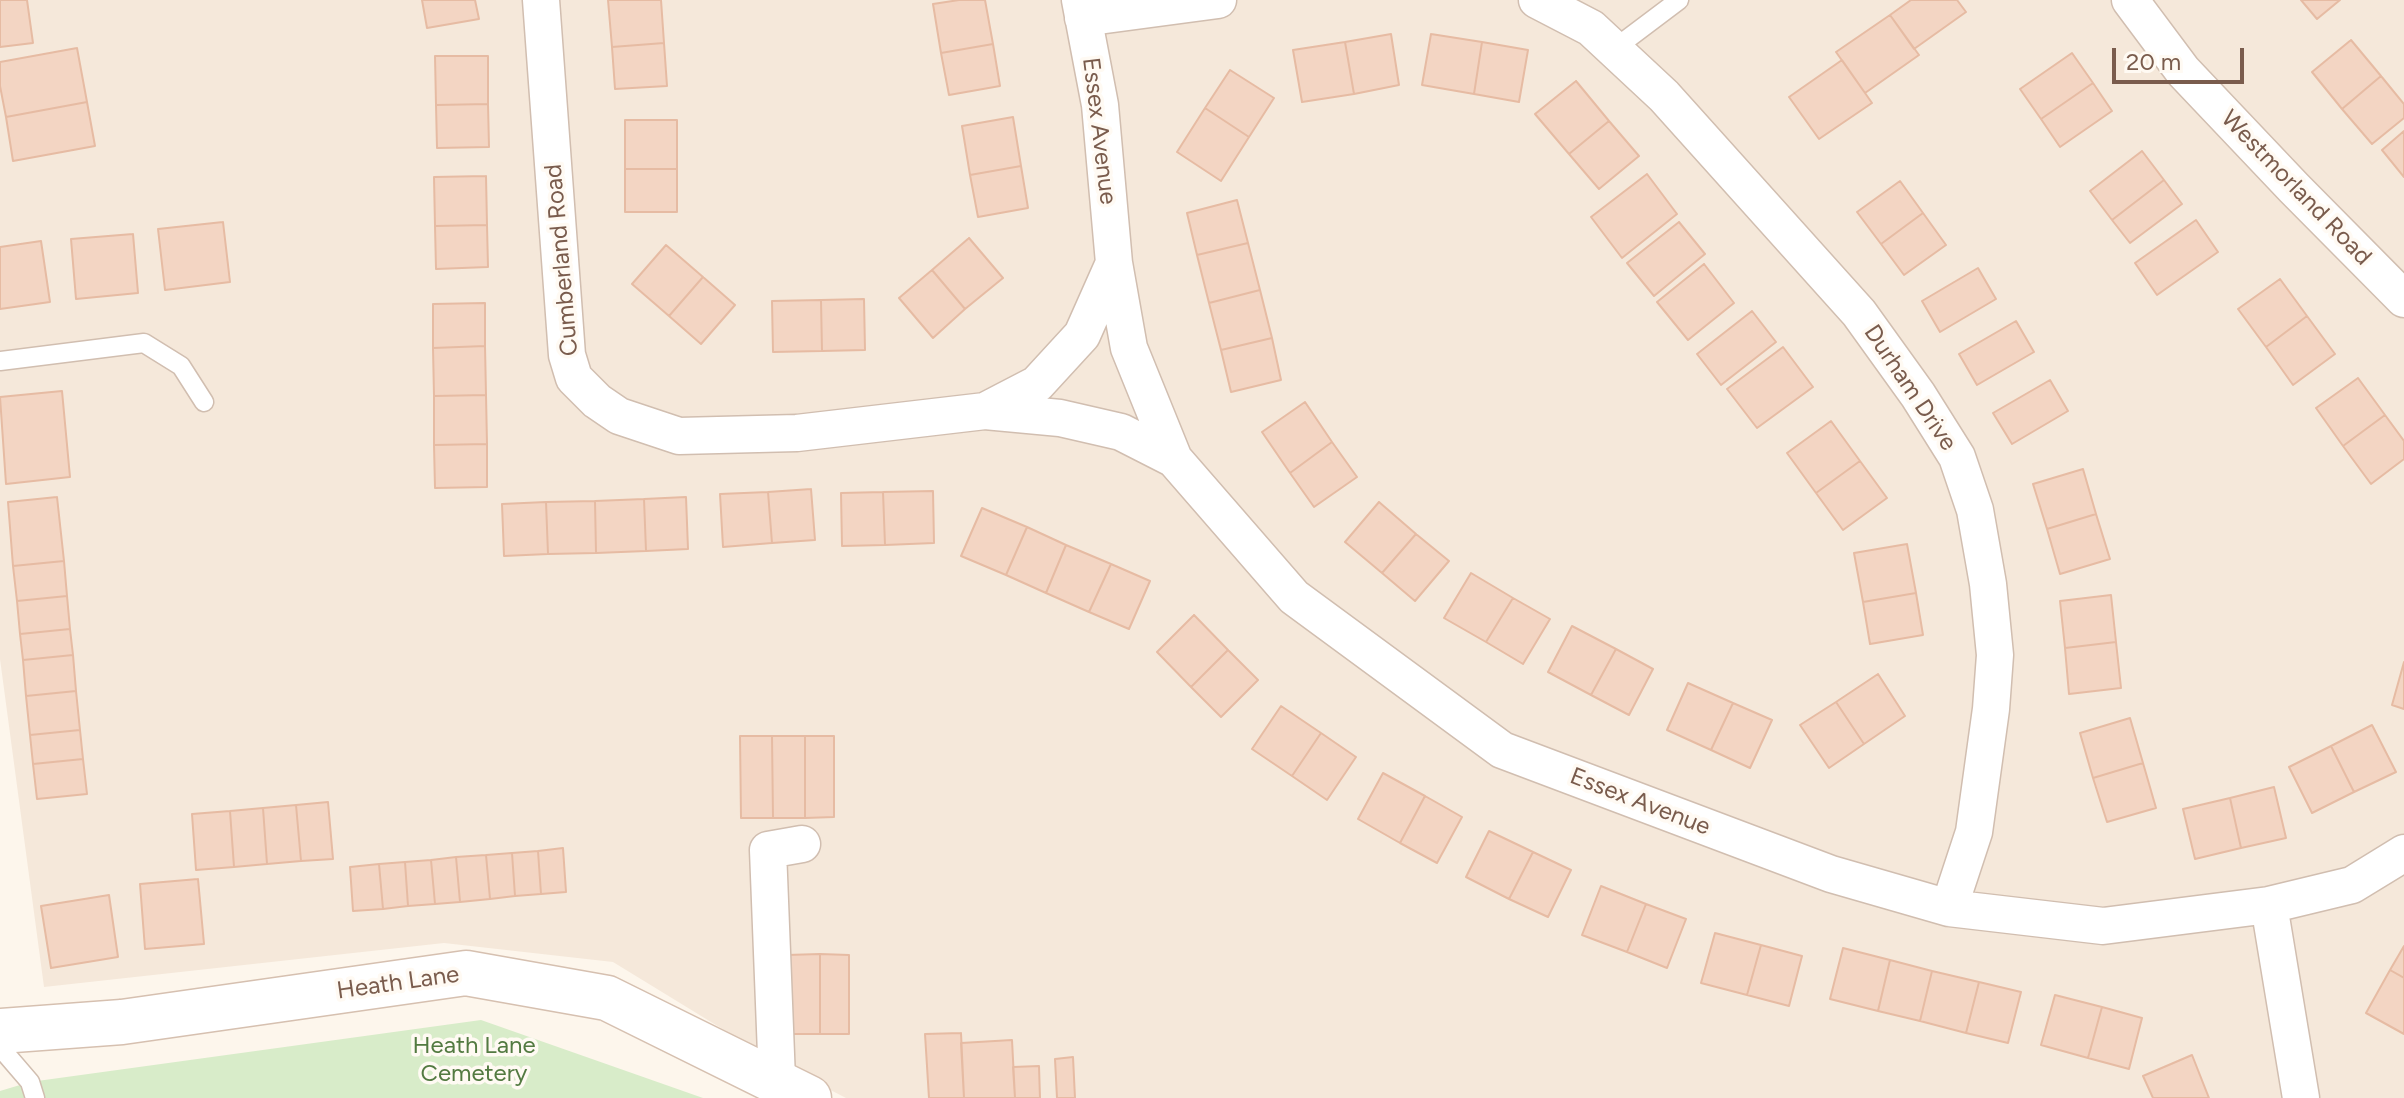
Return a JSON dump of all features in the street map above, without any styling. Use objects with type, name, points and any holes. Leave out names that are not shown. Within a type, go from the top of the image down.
[{"type":"street","name":"Cumberland Road","points":[[541,0],[567,355],[574,378],[597,401],[619,416],[679,436],[797,433],[985,411],[1060,418],[1121,432],[1174,459]]},
{"type":"street","points":[[1082,9],[1218,0]]},
{"type":"street","name":"Durham Drive","points":[[1537,0],[1591,28],[1664,96],[1859,313],[1918,395],[1957,457],[1975,510],[1988,584],[1995,655],[1974,832],[1949,908]]},
{"type":"street","name":"Westmorland Road","points":[[2130,0],[2183,71],[2404,299]]},
{"type":"street","name":"Essex Avenue","points":[[1082,9],[1100,105],[1114,263],[1129,348],[1174,459],[1294,597],[1502,750],[1831,874],[1949,908],[2103,926],[2269,905],[2352,885],[2404,853]]},
{"type":"street","name":"Essex Avenue","points":[[1082,335],[1114,263]]},
{"type":"street","name":"Cumberland Road","points":[[985,411],[1037,384],[1082,335]]},
{"type":"street","name":"Heath Lane","points":[[793,1089],[768,850],[802,844]]},
{"type":"street","points":[[2269,905],[2301,1098]]},
{"type":"street","name":"Heath Lane","points":[[0,1031],[122,1022],[466,973],[607,998],[793,1089]]},
{"type":"lane","points":[[1614,49],[1679,0]]},
{"type":"lane","points":[[0,361],[144,343],[181,366],[204,402]]},
{"type":"lane","points":[[0,1047],[30,1082],[35,1098]]},
{"type":"shaded area","points":[[0,0],[2404,0],[2404,1098],[846,1098],[778,1063],[613,962],[444,943],[44,987],[0,659]]},
{"type":"green space","name":"Heath Lane Cemetery","points":[[481,1020],[703,1098],[0,1098],[0,1091],[30,1082]]},
{"type":"building","points":[[0,0],[27,0],[33,43],[0,47]]},
{"type":"building","points":[[422,0],[475,0],[479,19],[427,28]]},
{"type":"building","points":[[608,0],[661,0],[664,43],[612,47]]},
{"type":"building","points":[[985,0],[993,44],[941,53],[933,4]]},
{"type":"building","points":[[1911,0],[1957,0],[1966,12],[1914,49],[1890,15]]},
{"type":"building","points":[[2301,0],[2340,0],[2317,19]]},
{"type":"building","points":[[1890,15],[1919,55],[1865,93],[1836,52]]},
{"type":"building","points":[[1391,34],[1399,85],[1354,94],[1345,42]]},
{"type":"building","points":[[1431,34],[1482,42],[1474,94],[1422,85]]},
{"type":"building","points":[[2351,40],[2381,76],[2342,109],[2312,72]]},
{"type":"building","points":[[1345,42],[1354,94],[1302,102],[1293,50]]},
{"type":"building","points":[[1482,42],[1528,50],[1519,102],[1474,94]]},
{"type":"building","points":[[664,43],[667,86],[615,89],[612,47]]},
{"type":"building","points":[[993,44],[1000,86],[949,95],[941,53]]},
{"type":"building","points":[[77,48],[87,102],[6,117],[0,86],[0,62]]},
{"type":"building","points":[[2072,53],[2093,83],[2041,119],[2020,89]]},
{"type":"building","points":[[435,56],[488,56],[488,104],[436,105]]},
{"type":"building","points":[[1842,60],[1872,103],[1819,139],[1789,97]]},
{"type":"building","points":[[1230,70],[1274,98],[1249,137],[1205,108]]},
{"type":"building","points":[[2381,76],[2404,104],[2404,118],[2372,144],[2342,109]]},
{"type":"building","points":[[1576,81],[1609,121],[1569,154],[1535,114]]},
{"type":"building","points":[[2093,83],[2112,111],[2060,147],[2041,119]]},
{"type":"building","points":[[87,102],[95,146],[13,161],[6,117]]},
{"type":"building","points":[[488,104],[489,147],[437,148],[436,105]]},
{"type":"building","points":[[1205,108],[1249,137],[1221,181],[1177,152]]},
{"type":"building","points":[[1013,117],[1021,166],[970,175],[962,126]]},
{"type":"building","points":[[625,120],[677,120],[677,169],[625,169]]},
{"type":"building","points":[[1609,121],[1639,156],[1599,189],[1569,154]]},
{"type":"building","points":[[2404,131],[2404,177],[2382,150]]},
{"type":"building","points":[[2142,151],[2164,180],[2112,220],[2090,191]]},
{"type":"building","points":[[1021,166],[1028,208],[978,217],[970,175]]},
{"type":"building","points":[[625,169],[677,169],[677,212],[625,212]]},
{"type":"building","points":[[1647,174],[1677,214],[1622,258],[1591,217]]},
{"type":"building","points":[[486,176],[487,225],[435,226],[434,177]]},
{"type":"building","points":[[2164,180],[2182,204],[2130,243],[2112,220]]},
{"type":"building","points":[[1900,181],[1923,213],[1881,244],[1857,212]]},
{"type":"building","points":[[1237,200],[1248,243],[1197,255],[1187,213]]},
{"type":"building","points":[[1923,213],[1946,245],[1904,275],[1881,244]]},
{"type":"building","points":[[2196,220],[2218,252],[2157,295],[2135,263]]},
{"type":"building","points":[[223,222],[230,282],[165,290],[158,229]]},
{"type":"building","points":[[1679,222],[1705,254],[1654,296],[1627,263]]},
{"type":"building","points":[[487,225],[488,267],[436,269],[435,226]]},
{"type":"building","points":[[133,234],[138,293],[76,299],[71,239]]},
{"type":"building","points":[[969,238],[1003,278],[965,309],[932,270]]},
{"type":"building","points":[[41,241],[50,302],[0,309],[0,247]]},
{"type":"building","points":[[1248,243],[1260,290],[1209,303],[1197,255]]},
{"type":"building","points":[[666,245],[703,277],[669,316],[632,284]]},
{"type":"building","points":[[1704,264],[1734,303],[1688,340],[1657,302]]},
{"type":"building","points":[[1978,268],[1996,299],[1940,332],[1922,301]]},
{"type":"building","points":[[932,270],[965,309],[933,338],[899,298]]},
{"type":"building","points":[[703,277],[735,305],[701,344],[669,316]]},
{"type":"building","points":[[2280,279],[2307,316],[2266,347],[2238,309]]},
{"type":"building","points":[[1260,290],[1272,338],[1221,350],[1209,303]]},
{"type":"building","points":[[864,299],[865,350],[822,351],[821,300]]},
{"type":"building","points":[[821,300],[822,351],[773,352],[772,301]]},
{"type":"building","points":[[485,303],[485,346],[433,348],[433,304]]},
{"type":"building","points":[[1752,311],[1776,342],[1721,385],[1697,354]]},
{"type":"building","points":[[2307,316],[2335,354],[2293,385],[2266,347]]},
{"type":"building","points":[[2016,321],[2034,352],[1977,385],[1959,354]]},
{"type":"building","points":[[1272,338],[1281,380],[1231,392],[1221,350]]},
{"type":"building","points":[[485,346],[486,395],[434,396],[433,348]]},
{"type":"building","points":[[1783,347],[1813,387],[1757,428],[1727,389]]},
{"type":"building","points":[[2358,378],[2385,415],[2343,446],[2316,408]]},
{"type":"building","points":[[2050,380],[2068,411],[2012,444],[1993,413]]},
{"type":"building","points":[[62,391],[70,477],[6,484],[0,397]]},
{"type":"building","points":[[486,395],[487,444],[434,445],[434,396]]},
{"type":"building","points":[[1305,402],[1332,442],[1290,473],[1262,432]]},
{"type":"building","points":[[2385,415],[2404,441],[2404,459],[2371,484],[2343,446]]},
{"type":"building","points":[[1831,421],[1860,461],[1816,493],[1787,453]]},
{"type":"building","points":[[1332,442],[1357,477],[1314,507],[1290,473]]},
{"type":"building","points":[[487,444],[487,487],[435,488],[434,445]]},
{"type":"building","points":[[1860,461],[1887,498],[1843,530],[1816,493]]},
{"type":"building","points":[[2083,469],[2096,514],[2047,529],[2033,484]]},
{"type":"building","points":[[811,489],[815,540],[772,543],[768,492]]},
{"type":"building","points":[[933,491],[934,543],[885,545],[883,492]]},
{"type":"building","points":[[768,492],[772,543],[723,547],[720,494]]},
{"type":"building","points":[[883,492],[885,545],[842,546],[841,493]]},
{"type":"building","points":[[57,497],[64,561],[13,566],[8,502]]},
{"type":"building","points":[[686,497],[688,549],[646,551],[644,499]]},
{"type":"building","points":[[644,499],[646,551],[596,553],[595,501]]},
{"type":"building","points":[[595,501],[596,553],[548,554],[546,502]]},
{"type":"building","points":[[546,502],[548,554],[504,556],[502,504]]},
{"type":"building","points":[[1379,502],[1416,534],[1382,573],[1345,542]]},
{"type":"building","points":[[982,508],[1027,527],[1006,575],[961,556]]},
{"type":"building","points":[[2096,514],[2110,559],[2060,574],[2047,529]]},
{"type":"building","points":[[1027,527],[1066,545],[1046,593],[1006,575]]},
{"type":"building","points":[[1416,534],[1449,561],[1415,601],[1382,573]]},
{"type":"building","points":[[1907,544],[1916,593],[1863,602],[1854,553]]},
{"type":"building","points":[[1066,545],[1111,564],[1089,612],[1046,593]]},
{"type":"building","points":[[64,561],[67,596],[17,601],[13,566]]},
{"type":"building","points":[[1111,564],[1150,581],[1129,629],[1089,612]]},
{"type":"building","points":[[1471,573],[1513,598],[1486,642],[1444,618]]},
{"type":"building","points":[[1916,593],[1923,635],[1870,644],[1863,602]]},
{"type":"building","points":[[2111,595],[2116,642],[2065,648],[2060,601]]},
{"type":"building","points":[[67,596],[70,629],[20,634],[17,601]]},
{"type":"building","points":[[1513,598],[1550,619],[1523,664],[1486,642]]},
{"type":"building","points":[[1194,615],[1228,650],[1191,687],[1157,652]]},
{"type":"building","points":[[1572,626],[1616,649],[1591,695],[1548,672]]},
{"type":"building","points":[[70,629],[73,655],[23,660],[20,634]]},
{"type":"building","points":[[2116,642],[2121,688],[2069,694],[2065,648]]},
{"type":"building","points":[[1616,649],[1653,669],[1629,715],[1591,695]]},
{"type":"building","points":[[1228,650],[1258,680],[1221,717],[1191,687]]},
{"type":"building","points":[[73,655],[76,691],[26,696],[23,660]]},
{"type":"building","points":[[2404,662],[2404,709],[2392,705]]},
{"type":"building","points":[[1878,674],[1905,716],[1864,744],[1836,702]]},
{"type":"building","points":[[1688,683],[1733,703],[1711,750],[1667,730]]},
{"type":"building","points":[[76,691],[80,730],[30,735],[26,696]]},
{"type":"building","points":[[1836,702],[1864,744],[1829,768],[1800,725]]},
{"type":"building","points":[[1733,703],[1772,720],[1750,768],[1711,750]]},
{"type":"building","points":[[1281,706],[1321,733],[1292,776],[1252,749]]},
{"type":"building","points":[[2130,718],[2143,763],[2093,778],[2080,733]]},
{"type":"building","points":[[2372,725],[2396,772],[2354,792],[2331,746]]},
{"type":"building","points":[[80,730],[83,759],[33,764],[30,735]]},
{"type":"building","points":[[1321,733],[1356,757],[1327,800],[1292,776]]},
{"type":"building","points":[[740,736],[772,736],[773,818],[741,818]]},
{"type":"building","points":[[772,736],[805,736],[805,818],[773,818]]},
{"type":"building","points":[[805,736],[834,736],[834,817],[805,818]]},
{"type":"building","points":[[2331,746],[2354,792],[2312,813],[2289,767]]},
{"type":"building","points":[[83,759],[87,794],[37,799],[33,764]]},
{"type":"building","points":[[2143,763],[2156,808],[2107,822],[2093,778]]},
{"type":"building","points":[[1383,773],[1425,796],[1400,843],[1358,819]]},
{"type":"building","points":[[2274,787],[2286,838],[2241,848],[2230,798]]},
{"type":"building","points":[[1425,796],[1462,817],[1437,863],[1400,843]]},
{"type":"building","points":[[2230,798],[2241,848],[2195,859],[2183,809]]},
{"type":"building","points":[[328,802],[333,859],[301,861],[296,805]]},
{"type":"building","points":[[296,805],[301,861],[267,864],[263,808]]},
{"type":"building","points":[[263,808],[267,864],[234,867],[230,811]]},
{"type":"building","points":[[230,811],[234,867],[196,870],[192,814]]},
{"type":"building","points":[[1489,831],[1533,852],[1509,899],[1466,877]]},
{"type":"building","points":[[563,848],[566,892],[541,894],[538,851]]},
{"type":"building","points":[[538,851],[541,894],[515,896],[512,853]]},
{"type":"building","points":[[1533,852],[1571,870],[1548,917],[1509,899]]},
{"type":"building","points":[[512,853],[515,896],[490,899],[486,855]]},
{"type":"building","points":[[486,855],[490,899],[460,902],[456,857]]},
{"type":"building","points":[[456,857],[460,902],[435,904],[431,860]]},
{"type":"building","points":[[431,860],[435,904],[408,906],[405,862]]},
{"type":"building","points":[[405,862],[408,906],[383,909],[379,864]]},
{"type":"building","points":[[379,864],[383,909],[353,911],[350,867]]},
{"type":"building","points":[[198,879],[204,944],[145,949],[140,884]]},
{"type":"building","points":[[1601,886],[1646,904],[1627,952],[1582,935]]},
{"type":"building","points":[[109,895],[118,957],[51,968],[41,906]]},
{"type":"building","points":[[1646,904],[1686,919],[1667,968],[1627,952]]},
{"type":"building","points":[[1715,933],[1761,945],[1747,995],[1701,983]]},
{"type":"building","points":[[1761,945],[1802,956],[1789,1006],[1747,995]]},
{"type":"building","points":[[2404,946],[2404,978],[2390,970]]},
{"type":"building","points":[[1843,948],[1890,960],[1878,1011],[1830,999]]},
{"type":"building","points":[[820,954],[849,955],[849,1034],[820,1034]]},
{"type":"building","points":[[820,954],[820,1034],[787,1034],[787,955]]},
{"type":"building","points":[[1890,960],[1932,971],[1920,1021],[1878,1011]]},
{"type":"building","points":[[2390,970],[2404,978],[2404,1034],[2366,1013]]},
{"type":"building","points":[[1932,971],[1979,982],[1966,1033],[1920,1021]]},
{"type":"building","points":[[1979,982],[2021,992],[2008,1043],[1966,1033]]},
{"type":"building","points":[[2055,995],[2102,1007],[2088,1058],[2041,1045]]},
{"type":"building","points":[[2102,1007],[2142,1018],[2129,1069],[2088,1058]]},
{"type":"building","points":[[961,1033],[964,1098],[929,1098],[925,1034]]},
{"type":"building","points":[[1012,1040],[1015,1098],[964,1098],[961,1043]]},
{"type":"building","points":[[2192,1055],[2209,1098],[2153,1098],[2143,1076]]},
{"type":"building","points":[[1073,1057],[1075,1098],[1057,1098],[1055,1059]]},
{"type":"building","points":[[1039,1066],[1040,1098],[1015,1098],[1013,1067]]}]
